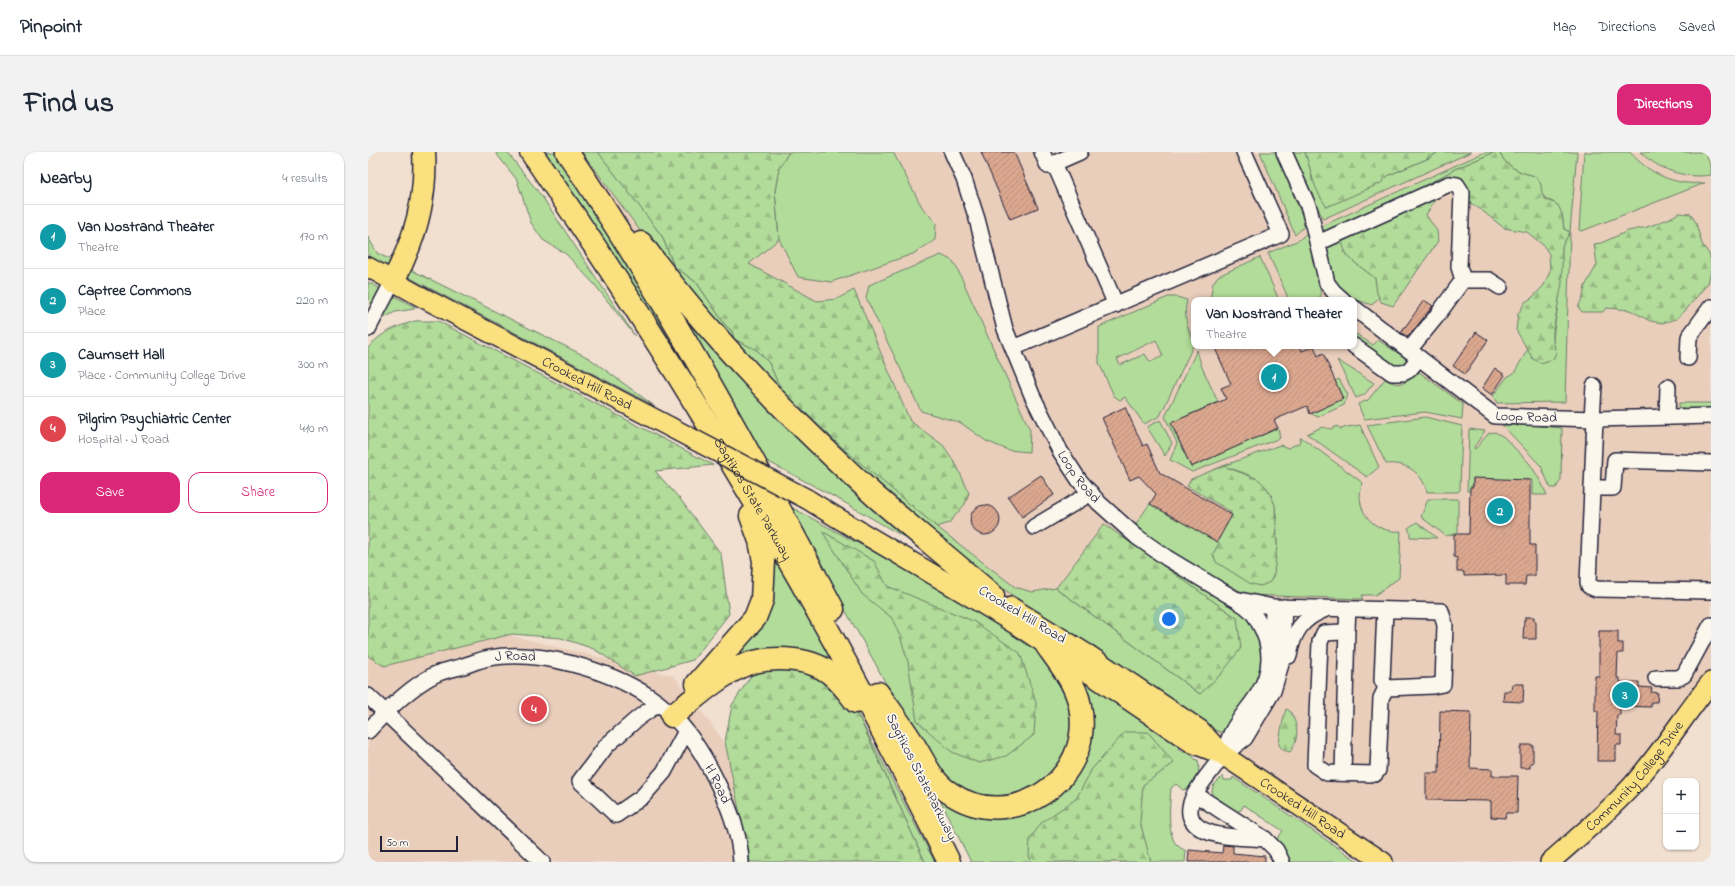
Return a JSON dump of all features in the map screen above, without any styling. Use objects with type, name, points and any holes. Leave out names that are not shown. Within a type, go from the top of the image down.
[{"type":"highway","points":[[393,281],[404,261],[418,222],[425,180],[424,152]]},
{"type":"highway","name":"Sagtikos State Parkway","points":[[531,152],[633,305],[718,441],[815,607],[949,862]]},
{"type":"highway","name":"Sagtikos State Parkway","points":[[567,152],[600,201],[668,310],[718,397],[878,693],[964,862]]},
{"type":"highway","points":[[571,152],[598,184],[667,278],[754,377],[806,430],[876,496],[993,596]]},
{"type":"highway","points":[[672,717],[693,688],[755,618],[762,600],[764,561],[760,541],[753,519],[718,441]]},
{"type":"highway","points":[[878,693],[914,746],[933,778],[948,792],[978,806],[989,808],[1013,806],[1037,798],[1057,782],[1072,762],[1080,739],[1081,717],[1077,696],[1067,676],[1046,646]]},
{"type":"highway","points":[[672,717],[722,677],[741,666],[759,660],[777,659],[796,660],[814,665],[830,673],[855,701],[929,822]]},
{"type":"main road","name":"Crooked Hill Road","points":[[368,267],[807,499],[852,528],[892,550],[1015,624],[1192,743],[1223,755],[1383,862]]},
{"type":"main road","name":"Crooked Hill Road","points":[[807,499],[840,511],[993,596],[1080,650],[1200,730],[1223,755]]},
{"type":"main road","name":"Community College Drive","points":[[1550,862],[1590,829],[1631,787],[1656,758],[1710,684]]},
{"type":"street","name":"Loop Road","points":[[952,152],[964,179],[975,212],[1005,329],[1032,395],[1060,451],[1079,480],[1137,536],[1167,558],[1235,598],[1279,607],[1441,611],[1445,625],[1443,684],[1433,686],[1386,688]]},
{"type":"street","points":[[1042,152],[1048,166],[1080,152]]},
{"type":"street","points":[[1013,348],[1281,234],[1244,152]]},
{"type":"street","points":[[1284,152],[1309,208],[1327,283],[1335,297]]},
{"type":"street","points":[[1054,164],[1116,305]]},
{"type":"street","points":[[1318,243],[1449,184],[1457,185],[1462,193],[1459,267],[1463,280]]},
{"type":"street","points":[[1463,280],[1489,280],[1500,287]]},
{"type":"street","points":[[1357,348],[1392,373],[1396,374],[1409,370],[1414,354],[1436,317],[1463,280]]},
{"type":"street","points":[[368,329],[393,281]]},
{"type":"street","points":[[1688,358],[1689,337],[1711,307]]},
{"type":"street","name":"Loop Road","points":[[1357,310],[1495,416],[1594,419],[1711,416]]},
{"type":"street","points":[[1594,386],[1592,488],[1588,577],[1589,586],[1596,589],[1711,591]]},
{"type":"street","points":[[1667,418],[1668,387]]},
{"type":"street","points":[[1592,488],[1613,488],[1615,460],[1711,463]]},
{"type":"street","points":[[1034,527],[1091,493]]},
{"type":"street","points":[[1235,598],[1252,611],[1262,628],[1269,646],[1270,660]]},
{"type":"street","points":[[1223,755],[1245,738],[1266,705],[1276,683],[1282,655],[1279,607]]},
{"type":"street","points":[[1265,839],[1216,834],[1203,830],[1195,824],[1190,814],[1190,804],[1195,794],[1223,755],[1232,731],[1262,687],[1270,660],[1279,607]]},
{"type":"street","points":[[1276,683],[1287,669],[1292,640],[1296,631],[1312,615],[1326,609]]},
{"type":"street","points":[[1342,773],[1348,609]]},
{"type":"street","points":[[1347,628],[1342,632],[1324,633],[1320,642],[1315,765],[1327,773],[1375,774],[1378,770],[1381,698],[1386,688],[1382,680],[1384,610]]},
{"type":"street","points":[[1656,678],[1678,678],[1684,675],[1711,625]]},
{"type":"street","name":"J Road","points":[[368,731],[384,713],[414,687],[436,674],[489,658],[513,656],[555,660],[598,672],[651,698],[672,717]]},
{"type":"street","points":[[368,696],[384,713],[542,862]]},
{"type":"street","points":[[672,717],[664,772],[642,798],[616,815],[580,781],[607,745],[638,718],[672,717]]},
{"type":"street","name":"H Road","points":[[672,717],[693,738],[707,762],[728,807],[735,829],[741,862]]},
{"type":"street","points":[[1195,794],[1265,839],[1276,850],[1282,862]]},
{"type":"shaded area","points":[[574,152],[1711,152],[1711,680],[1651,759],[1547,862],[1386,862],[1067,648],[927,536],[653,257]]},
{"type":"shaded area","points":[[368,600],[674,676],[737,758],[768,862],[368,862]]},
{"type":"green space","points":[[495,152],[507,152],[543,198],[635,336],[595,285],[566,254],[543,240],[531,223],[517,180]]},
{"type":"green space","points":[[540,152],[560,152],[669,322],[724,435]]},
{"type":"green space","points":[[582,152],[599,152],[662,236],[674,266],[697,283],[726,326],[732,331],[734,339],[757,350],[769,363],[781,390],[937,527],[1015,587],[1032,592],[1056,588],[1200,694],[1237,618],[1164,567],[1234,605],[1251,617],[1260,634],[1263,663],[1253,691],[1229,730],[1220,732],[1211,729],[984,576],[843,458],[675,278]]},
{"type":"green space","points":[[598,152],[789,152],[779,168],[775,191],[779,239],[749,264],[817,301],[837,299],[854,290],[910,421],[943,445],[957,466],[969,493],[965,504],[949,523],[937,527],[846,451],[781,390],[769,363],[757,350],[734,339],[732,331],[726,326],[697,283],[674,266],[662,236]]},
{"type":"green space","points":[[789,152],[893,152],[922,207],[936,223],[935,240],[913,254],[831,282],[798,277],[779,239],[775,191],[779,168]]},
{"type":"green space","points":[[1260,152],[1276,152],[1306,225],[1295,235]]},
{"type":"green space","points":[[1292,152],[1305,152],[1311,170],[1312,181],[1381,183],[1389,175],[1429,158],[1438,152],[1471,152],[1323,219]]},
{"type":"green space","points":[[1305,152],[1438,152],[1429,158],[1389,175],[1381,183],[1327,207],[1313,181]]},
{"type":"green space","points":[[1485,152],[1495,152],[1455,169],[1407,196],[1344,252],[1375,278],[1379,297],[1372,305],[1357,300],[1357,297],[1353,297],[1336,285],[1322,226]]},
{"type":"green space","points":[[1495,152],[1499,152],[1505,161],[1513,168],[1534,176],[1540,181],[1544,198],[1558,205],[1562,214],[1564,229],[1570,232],[1562,246],[1562,283],[1553,331],[1553,341],[1556,353],[1553,359],[1541,363],[1533,359],[1516,330],[1518,314],[1525,302],[1533,297],[1544,285],[1550,271],[1549,254],[1543,245],[1527,232],[1504,228],[1480,209],[1455,193],[1442,188],[1426,215],[1437,231],[1438,241],[1393,306],[1381,302],[1377,293],[1375,278],[1349,257],[1345,252],[1341,237],[1341,226],[1407,196],[1455,169]]},
{"type":"green space","points":[[1499,152],[1577,152],[1570,232],[1564,229],[1562,214],[1553,202],[1543,195],[1534,176],[1523,173],[1509,165],[1505,162]]},
{"type":"green space","points":[[1584,152],[1630,152],[1646,167],[1663,177],[1683,183],[1705,183],[1582,231],[1579,230]]},
{"type":"green space","points":[[1640,152],[1705,152],[1711,166],[1711,175],[1692,176],[1673,172],[1655,164]]},
{"type":"green space","points":[[1679,213],[1691,214],[1696,223],[1702,244],[1709,254],[1711,261],[1711,271],[1708,283],[1685,311],[1676,319],[1662,323],[1650,321],[1630,310],[1606,308],[1603,312],[1582,312],[1578,307],[1583,297],[1585,286],[1597,265],[1594,244],[1601,243],[1628,231],[1647,227]]},
{"type":"green space","points":[[1308,232],[1321,295],[1320,297],[1288,297],[1268,253],[1299,240]]},
{"type":"green space","points":[[1570,232],[1565,402],[1497,403],[1493,396],[1507,377],[1514,373],[1528,349],[1533,359],[1556,353],[1553,341],[1562,246]]},
{"type":"green space","points":[[368,237],[377,253],[589,358],[653,405],[368,256]]},
{"type":"green space","points":[[941,255],[953,261],[957,268],[1030,430],[1029,452],[1008,450],[986,441],[961,423],[921,411],[866,298],[869,285]]},
{"type":"green space","points":[[1260,257],[1278,297],[1211,297],[1213,283],[1218,276]]},
{"type":"green space","points":[[368,282],[415,307],[414,309],[395,312],[375,323],[368,295]]},
{"type":"green space","points":[[662,287],[923,548],[842,501],[767,461],[789,506],[950,593],[1025,639],[1047,659],[1068,690],[1077,722],[1070,754],[1023,800],[990,803],[956,791],[913,736],[874,661]]},
{"type":"green space","points":[[1168,297],[1177,297],[1187,300],[1186,317],[1191,336],[1192,349],[1160,416],[1144,424],[1125,397],[1120,400],[1114,396],[1099,363],[1099,327]],"holes":[[[1156,340],[1163,356],[1150,362],[1145,354],[1120,365],[1117,359]]]},
{"type":"green space","points":[[415,321],[438,321],[713,465],[655,471],[680,499],[721,554],[729,614],[693,660],[635,676],[594,649],[561,638],[512,634],[384,666],[368,656],[368,348],[373,342],[384,334],[395,328]]},
{"type":"green space","points":[[1357,335],[1373,345],[1378,340],[1407,359],[1404,365],[1395,367],[1357,340]]},
{"type":"green space","points":[[1197,350],[1201,365],[1218,402],[1171,423],[1191,467],[1278,428],[1280,438],[1192,472],[1170,460],[1177,443],[1165,417]]},
{"type":"green space","points":[[1337,360],[1374,383],[1364,395],[1356,398]]},
{"type":"green space","points":[[1419,372],[1463,404],[1462,419],[1425,412],[1364,419],[1358,404],[1368,400],[1385,379],[1399,384],[1411,379]]},
{"type":"green space","points":[[1339,379],[1348,395],[1344,405],[1318,417],[1312,414],[1343,399],[1335,381]]},
{"type":"green space","points":[[1679,403],[1711,403],[1711,411],[1679,410]]},
{"type":"green space","points":[[1425,417],[1462,426],[1460,490],[1458,492],[1427,492],[1421,479],[1412,470],[1400,465],[1386,464],[1367,425]]},
{"type":"green space","points":[[1160,420],[1172,443],[1165,456],[1147,427]]},
{"type":"green space","points":[[1360,425],[1379,467],[1367,477],[1307,434],[1322,427],[1331,429],[1337,426],[1341,429]]},
{"type":"green space","points":[[1502,425],[1529,425],[1562,428],[1561,480],[1556,488],[1550,487],[1541,466]]},
{"type":"green space","points":[[1469,429],[1485,431],[1474,447],[1475,449],[1489,433],[1495,432],[1504,437],[1530,464],[1547,495],[1532,495],[1532,480],[1473,479],[1472,491],[1467,491]]},
{"type":"green space","points":[[1301,437],[1363,483],[1360,493],[1360,502],[1368,518],[1374,524],[1391,531],[1401,531],[1399,578],[1375,595],[1362,595],[1362,599],[1248,595],[1200,570],[1171,552],[1135,525],[1151,502],[1216,539],[1219,543],[1277,546],[1275,510],[1270,493],[1258,480],[1223,466],[1280,445],[1288,448],[1299,443]]},
{"type":"green space","points":[[1223,466],[1258,479],[1267,488],[1275,505],[1277,546],[1274,574],[1270,582],[1261,586],[1251,584],[1216,562],[1213,554],[1219,543],[1216,539],[1231,512],[1187,486],[1191,479]]},
{"type":"green space","points":[[1428,499],[1458,499],[1458,533],[1446,536],[1421,517]]},
{"type":"green space","points":[[1417,522],[1437,538],[1410,537],[1408,528]]},
{"type":"green space","points":[[1104,524],[1237,618],[1241,648],[1222,673],[1200,694],[1056,588]]},
{"type":"green space","points":[[822,531],[874,561],[887,586],[973,621],[1020,653],[1036,703],[1034,735],[1006,756],[979,763],[952,752],[917,721],[908,662],[901,639],[892,618],[862,594]]},
{"type":"green space","points":[[768,542],[849,683],[728,666],[746,642]]},
{"type":"green space","points":[[780,663],[839,686],[859,717],[925,862],[750,862],[725,742],[732,705],[758,665]]},
{"type":"green space","points":[[1072,671],[1180,746],[1179,750],[1189,752],[1196,760],[1198,760],[1199,769],[1197,776],[1188,789],[1183,790],[1176,784],[1171,788],[1170,827],[1174,841],[1178,846],[1186,851],[1185,862],[971,862],[935,790],[991,816],[1074,775]]},
{"type":"green space","points":[[1286,709],[1290,711],[1293,716],[1297,732],[1297,737],[1290,752],[1283,750],[1279,745]]},
{"type":"green space","points":[[859,717],[929,851],[935,862],[925,862]]},
{"type":"green space","points":[[1125,732],[1148,732],[1174,763],[1143,785],[1140,822],[1151,862],[1031,862],[1029,856],[1030,839],[1042,822],[1076,799],[1092,769]]},
{"type":"green space","points":[[1223,776],[1224,780],[1232,780],[1233,777],[1359,862],[1291,862],[1276,840],[1283,831],[1244,805],[1241,810],[1236,812],[1211,798],[1213,786]]},
{"type":"building","points":[[981,152],[1014,152],[1038,208],[1010,219]]},
{"type":"building","points":[[1424,300],[1433,306],[1408,337],[1401,333]]},
{"type":"building","points":[[1476,332],[1488,340],[1465,374],[1453,366]]},
{"type":"building","points":[[1215,349],[1301,349],[1302,351],[1307,349],[1315,349],[1318,356],[1323,353],[1343,399],[1310,414],[1307,406],[1274,420],[1278,428],[1191,467],[1171,423],[1226,399],[1221,388],[1231,384]]},
{"type":"building","points":[[1495,368],[1505,375],[1492,395],[1482,388]]},
{"type":"building","points":[[1125,407],[1143,446],[1147,444],[1160,473],[1232,515],[1217,542],[1150,504],[1156,494],[1139,476],[1130,480],[1102,418]]},
{"type":"building","points":[[1041,475],[1054,495],[1022,517],[1008,497]]},
{"type":"building","points":[[1473,478],[1530,480],[1530,545],[1535,545],[1535,576],[1526,576],[1525,585],[1506,585],[1506,575],[1464,576],[1464,572],[1457,572],[1457,558],[1454,557],[1454,534],[1469,534],[1470,487],[1473,487]]},
{"type":"building","points":[[985,505],[996,509],[1000,520],[996,531],[985,535],[974,531],[970,520],[974,509]]},
{"type":"building","points":[[1525,617],[1534,617],[1534,621],[1536,621],[1536,639],[1523,639]]},
{"type":"building","points":[[1599,631],[1618,631],[1618,643],[1623,643],[1623,653],[1618,653],[1617,678],[1620,678],[1620,682],[1639,682],[1639,687],[1652,688],[1651,692],[1658,693],[1657,702],[1651,702],[1651,707],[1620,706],[1620,715],[1617,715],[1616,735],[1621,735],[1621,745],[1616,745],[1616,761],[1597,761],[1598,711],[1595,711],[1595,676],[1599,676]]},
{"type":"building","points":[[1512,684],[1524,684],[1523,702],[1503,701],[1504,691],[1511,691]]},
{"type":"building","points":[[1440,711],[1471,712],[1470,768],[1492,769],[1492,776],[1518,776],[1517,813],[1506,813],[1505,818],[1491,817],[1491,801],[1426,800],[1426,773],[1439,773]]},
{"type":"building","points":[[1521,745],[1533,745],[1533,763],[1530,763],[1530,768],[1520,768]]},
{"type":"building","points":[[1223,845],[1233,846],[1233,853],[1265,856],[1265,862],[1188,862],[1189,850],[1222,853]]},
{"type":"place","name":"Van Nostrand Theater","points":[[1274,377]]},
{"type":"place","name":"Captree Commons","points":[[1500,511]]},
{"type":"place","name":"Caumsett Hall","points":[[1625,695]]},
{"type":"place","name":"Pilgrim Psychiatric Center","points":[[534,709]]}]
